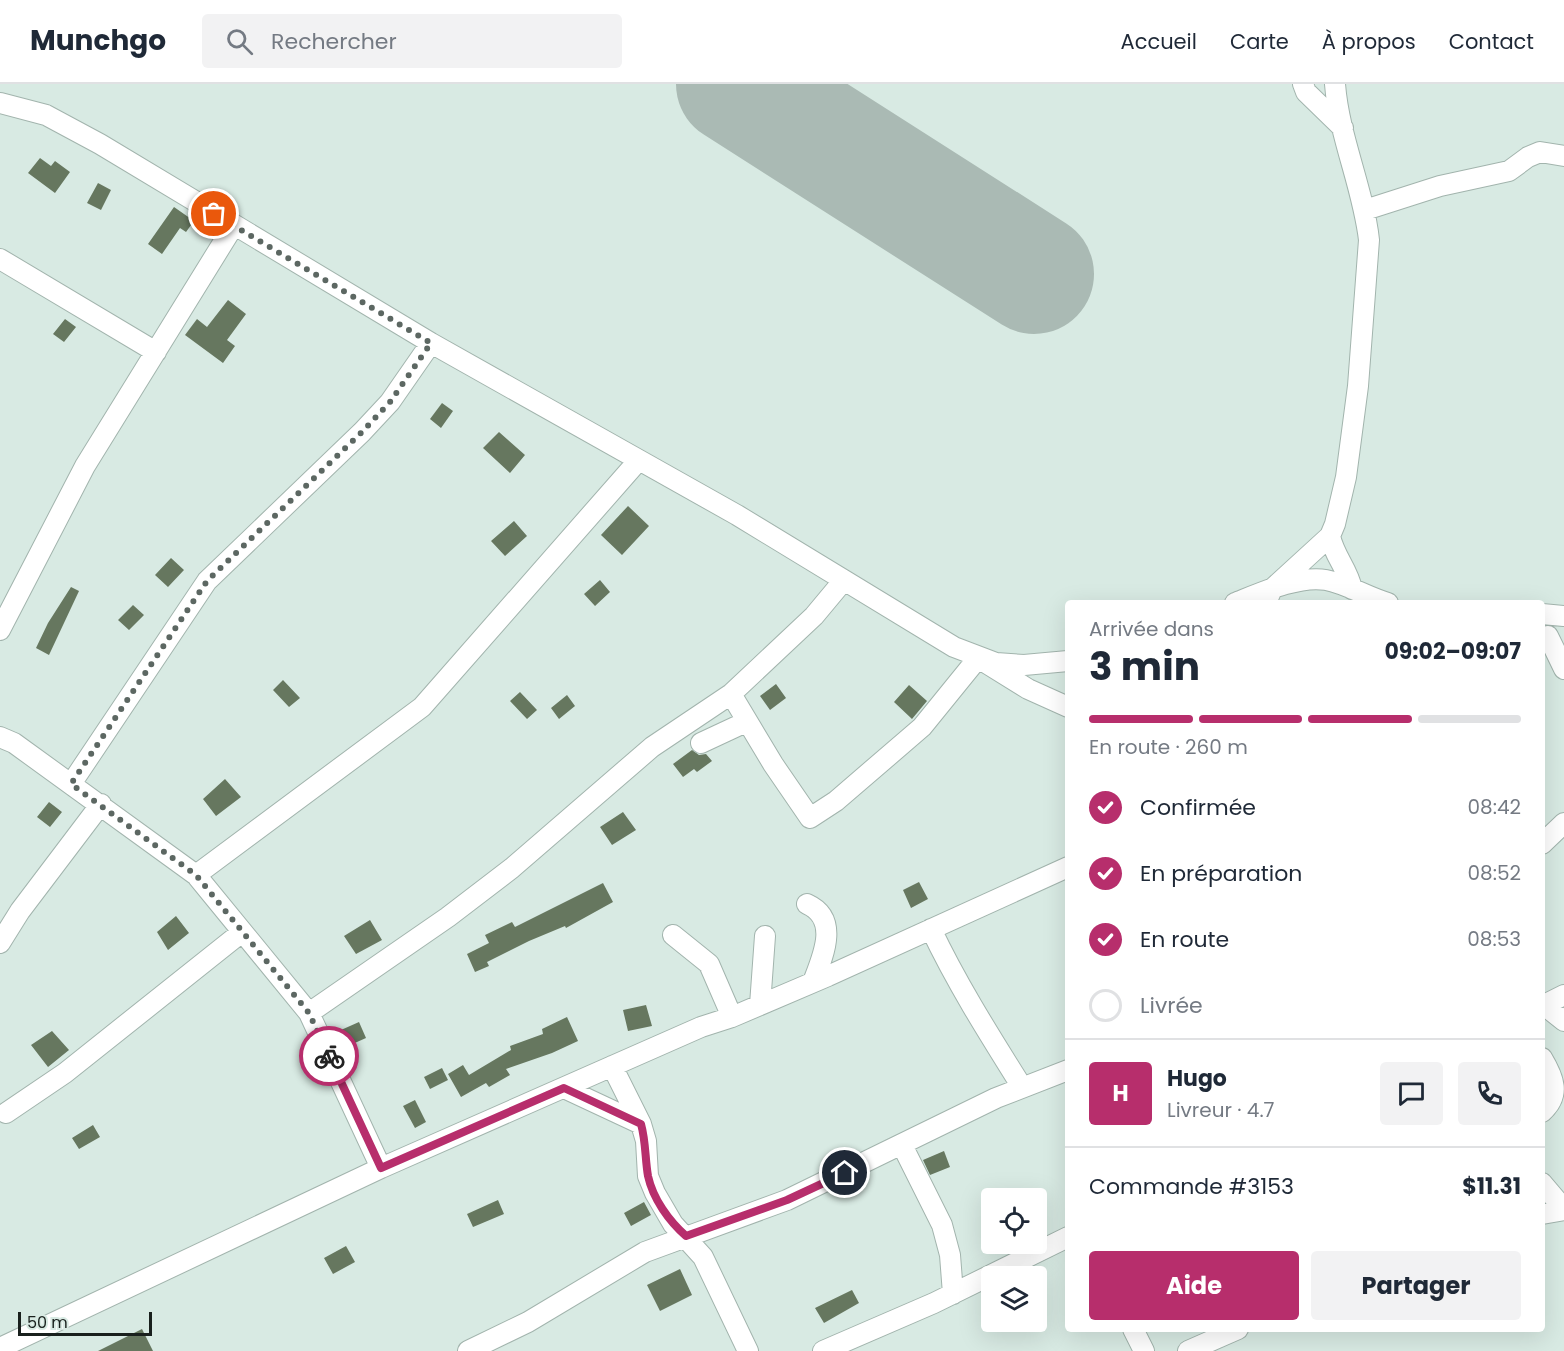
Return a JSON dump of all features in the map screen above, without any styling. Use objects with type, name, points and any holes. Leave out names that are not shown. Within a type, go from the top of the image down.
[{"type":"street","points":[[1304,84],[1306,92],[1343,128]]},
{"type":"street","points":[[1335,84],[1343,128],[1365,210],[1369,240],[1358,386],[1346,477],[1330,536],[1333,548],[1349,574],[1352,589]]},
{"type":"street","points":[[0,103],[46,115],[100,144],[431,343],[638,462],[737,515],[913,625],[978,658],[1010,679],[1065,706]]},
{"type":"street","points":[[1365,210],[1440,186],[1509,171],[1528,157],[1540,152],[1564,156]]},
{"type":"street","points":[[0,630],[85,466],[234,225]]},
{"type":"street","points":[[0,259],[156,352]]},
{"type":"street","points":[[71,784],[207,581],[362,432],[390,402],[431,343]]},
{"type":"street","points":[[196,875],[422,707],[638,462]]},
{"type":"street","points":[[1269,596],[1330,536]]},
{"type":"street","points":[[309,1013],[448,917],[512,867],[652,747],[731,694],[777,654],[814,616],[844,580]]},
{"type":"street","points":[[1250,600],[1269,596],[1306,580],[1326,580],[1380,600]]},
{"type":"street","points":[[1545,615],[1564,616]]},
{"type":"street","points":[[1551,634],[1564,669]]},
{"type":"street","points":[[978,658],[1024,665],[1065,661]]},
{"type":"street","points":[[731,694],[746,722],[806,815],[813,818],[893,754],[921,727],[978,658]]},
{"type":"street","points":[[701,743],[746,722]]},
{"type":"street","points":[[0,737],[14,743],[101,804],[196,875],[309,1013],[381,1168]]},
{"type":"street","points":[[0,943],[20,911],[101,804]]},
{"type":"street","points":[[1545,841],[1564,823]]},
{"type":"street","points":[[0,1348],[381,1168],[701,1027],[732,1017],[813,982],[1065,868]]},
{"type":"street","points":[[807,904],[817,909],[825,919],[826,934],[821,961],[813,982]]},
{"type":"street","points":[[932,929],[980,1022],[1005,1057],[1022,1087]]},
{"type":"street","points":[[6,1113],[65,1073],[242,932]]},
{"type":"street","points":[[673,935],[709,964],[732,1017]]},
{"type":"street","points":[[760,1005],[765,936]]},
{"type":"street","points":[[1545,1005],[1564,995]]},
{"type":"street","points":[[1545,1007],[1564,1021]]},
{"type":"street","points":[[1545,1063],[1552,1076],[1555,1093],[1545,1109]]},
{"type":"street","points":[[612,1066],[641,1124],[646,1141],[648,1176],[655,1193],[673,1224],[703,1257],[748,1351]]},
{"type":"street","points":[[468,1351],[528,1322],[645,1252],[787,1200],[1022,1087],[1065,1071]]},
{"type":"street","points":[[564,1088],[641,1124]]},
{"type":"street","points":[[902,1145],[942,1225],[950,1255],[952,1294]]},
{"type":"street","points":[[1545,1187],[1564,1209],[1545,1213]]},
{"type":"street","points":[[823,1351],[952,1294],[1065,1238]]},
{"type":"street","points":[[1134,1332],[1144,1351]]},
{"type":"street","points":[[1188,1351],[1231,1332]]},
{"type":"building","points":[[40,158],[51,166],[55,161],[70,172],[55,193],[28,173]]},
{"type":"building","points":[[98,183],[111,190],[101,210],[87,203]]},
{"type":"building","points":[[174,207],[194,221],[186,232],[180,228],[162,254],[148,244]]},
{"type":"building","points":[[228,300],[246,314],[227,340],[235,346],[223,363],[185,335],[197,319],[207,327]]},
{"type":"building","points":[[65,319],[76,327],[64,342],[53,334]]},
{"type":"building","points":[[442,403],[453,411],[441,428],[430,419]]},
{"type":"building","points":[[499,432],[525,455],[510,473],[483,448]]},
{"type":"building","points":[[628,506],[649,526],[622,555],[601,535]]},
{"type":"building","points":[[514,521],[527,536],[505,556],[491,541]]},
{"type":"building","points":[[171,558],[184,570],[168,587],[155,575]]},
{"type":"building","points":[[600,580],[610,592],[595,606],[584,594]]},
{"type":"building","points":[[71,587],[79,591],[49,655],[36,648],[48,623]]},
{"type":"building","points":[[133,605],[144,615],[129,630],[118,620]]},
{"type":"building","points":[[283,680],[300,698],[289,707],[273,690]]},
{"type":"building","points":[[776,684],[786,698],[770,710],[760,696]]},
{"type":"building","points":[[909,685],[927,701],[912,719],[894,702]]},
{"type":"building","points":[[520,692],[537,710],[527,719],[510,701]]},
{"type":"building","points":[[567,695],[575,706],[559,719],[551,708]]},
{"type":"building","points":[[692,750],[699,755],[706,754],[712,761],[697,772],[694,769],[683,777],[673,764]]},
{"type":"building","points":[[225,779],[241,797],[216,816],[203,799]]},
{"type":"building","points":[[49,802],[62,812],[50,827],[37,817]]},
{"type":"building","points":[[623,812],[636,830],[612,845],[600,827]]},
{"type":"building","points":[[919,882],[928,899],[911,908],[903,890]]},
{"type":"building","points":[[603,883],[613,902],[566,928],[565,926],[529,941],[487,962],[489,966],[475,972],[467,954],[489,943],[485,935],[512,922],[515,927]]},
{"type":"building","points":[[176,916],[189,933],[168,950],[157,932]]},
{"type":"building","points":[[370,920],[382,940],[356,954],[344,936]]},
{"type":"building","points":[[646,1005],[652,1026],[628,1031],[623,1010]]},
{"type":"building","points":[[567,1017],[578,1041],[506,1069],[510,1075],[489,1087],[486,1083],[461,1097],[448,1074],[463,1065],[469,1075],[511,1050],[510,1046],[543,1034],[542,1029]]},
{"type":"building","points":[[359,1022],[366,1038],[348,1046],[341,1030]]},
{"type":"building","points":[[52,1031],[69,1050],[48,1067],[31,1045]]},
{"type":"building","points":[[442,1068],[448,1080],[430,1089],[424,1077]]},
{"type":"building","points":[[415,1100],[426,1122],[415,1128],[403,1106]]},
{"type":"building","points":[[93,1125],[100,1137],[79,1149],[72,1138]]},
{"type":"building","points":[[944,1151],[950,1167],[930,1175],[923,1160]]},
{"type":"building","points":[[498,1200],[504,1214],[473,1227],[467,1214]]},
{"type":"building","points":[[644,1202],[651,1215],[631,1226],[624,1213]]},
{"type":"building","points":[[346,1246],[355,1262],[333,1274],[324,1258]]},
{"type":"building","points":[[680,1269],[692,1295],[660,1311],[647,1285]]},
{"type":"building","points":[[852,1290],[859,1303],[824,1323],[815,1308]]},
{"type":"building","points":[[142,1329],[153,1351],[98,1351]]},
{"type":"runway","points":[[736,84],[1034,274]]},
{"type":"way so far","points":[[214,214],[431,343],[390,402],[362,432],[321,473],[278,510],[207,581],[71,784],[196,875],[309,1013],[329,1056]]},
{"type":"route","points":[[329,1056],[381,1168],[564,1088],[641,1124],[646,1141],[648,1176],[664,1211],[673,1224],[686,1236],[787,1200],[845,1173]]}]
